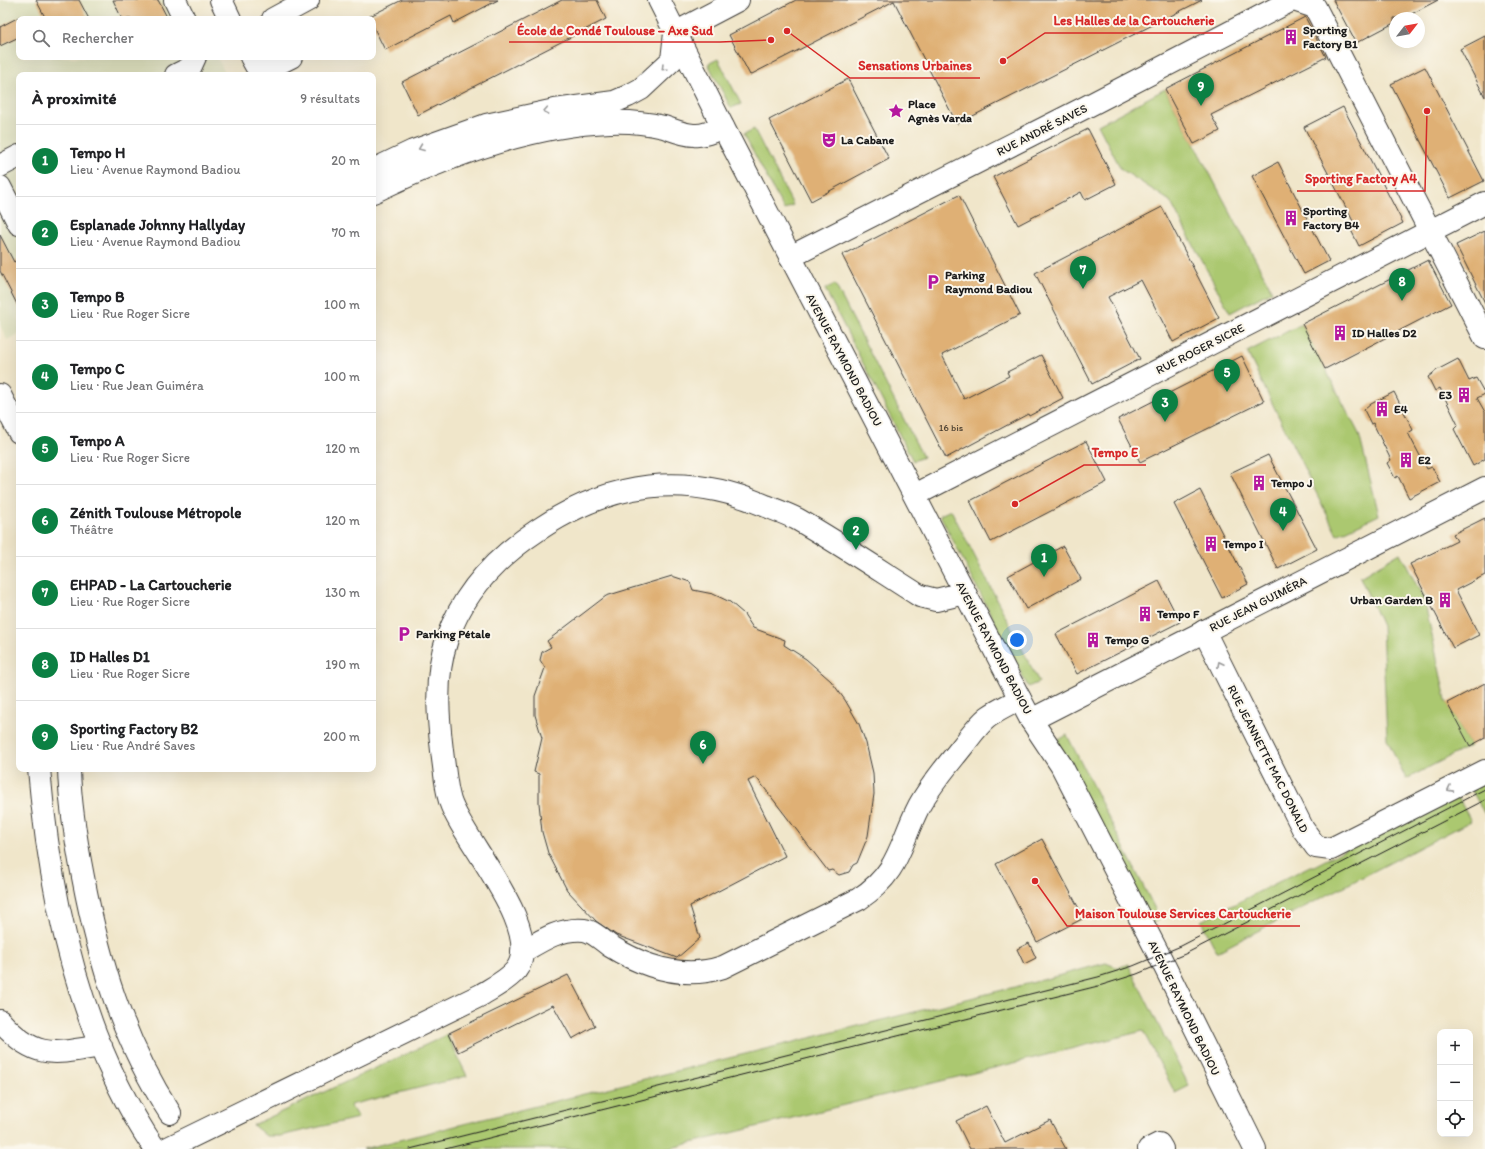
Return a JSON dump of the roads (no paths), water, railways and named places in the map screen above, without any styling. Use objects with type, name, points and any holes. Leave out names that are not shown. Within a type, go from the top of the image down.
[{"type":"street","points":[[175,0],[183,16]]},
{"type":"street","points":[[221,0],[229,16]]},
{"type":"street","points":[[279,16],[308,0]]},
{"type":"street","name":"AVENUE RAYMOND BADIOU","points":[[659,0],[790,257],[915,495],[1020,700],[1031,720],[1061,765],[1159,955],[1256,1149]]},
{"type":"street","points":[[376,169],[413,151],[486,125],[555,110],[614,102],[642,89],[672,60],[676,33],[738,0]]},
{"type":"street","points":[[1293,0],[1316,7],[1485,338]]},
{"type":"street","name":"RUE ANDRÉ SAVES","points":[[790,257],[1066,118],[1293,0]]},
{"type":"street","points":[[182,72],[190,68],[194,60]]},
{"type":"street","points":[[253,60],[256,66],[265,70],[285,60]]},
{"type":"street","points":[[376,191],[426,167],[452,159],[463,153],[472,152],[495,143],[535,133],[608,122],[631,122],[663,127],[693,135],[708,133],[723,127]]},
{"type":"street","points":[[0,166],[16,158]]},
{"type":"street","points":[[0,187],[16,218]]},
{"type":"street","name":"RUE ROGER SICRE","points":[[915,495],[1485,203]]},
{"type":"street","points":[[0,395],[16,425]]},
{"type":"street","points":[[166,1149],[481,996],[506,980],[515,971],[520,963],[522,940],[519,928],[500,885],[472,844],[450,801],[440,735],[439,681],[443,652],[447,638],[467,598],[494,564],[517,544],[563,515],[596,499],[620,491],[646,486],[684,485],[722,490],[750,499],[796,518],[920,596],[936,600],[965,594]]},
{"type":"street","name":"RUE JEAN GUIMÉRA","points":[[1031,720],[1485,488]]},
{"type":"street","name":"RUE JEANNETTE MAC DONALD","points":[[1204,631],[1303,829],[1316,847],[1331,849],[1485,771]]},
{"type":"street","points":[[522,952],[558,932],[586,930],[637,962],[664,969],[686,972],[710,971],[724,966],[860,899],[875,888],[886,876],[895,861],[919,807],[933,784],[978,728],[988,717],[1020,700]]},
{"type":"street","name":"AVENUE RAYMOND BADIOU","points":[[1031,720],[1052,771],[1129,923],[1154,982],[1169,1002],[1244,1149]]},
{"type":"street","points":[[39,772],[47,840],[64,933],[79,986],[97,1037],[126,1101],[155,1149]]},
{"type":"street","points":[[69,772],[76,847],[89,912],[105,974],[122,1018],[151,1084],[170,1114]]},
{"type":"street","points":[[0,1021],[23,1043],[36,1050],[64,1052],[97,1037],[122,1018]]},
{"type":"street","points":[[1149,1149],[1159,1144],[1162,1149]]},
{"type":"tram line","points":[[410,1149],[1098,977],[1133,966],[1181,946],[1485,789]]},
{"type":"tram line","points":[[445,1149],[1102,985],[1137,974],[1185,954],[1485,800]]},
{"type":"place","name":"Sensations Urbaines","points":[[787,31]]},
{"type":"place","name":"Sporting Factory B1","points":[[1291,37]]},
{"type":"place","name":"École de Condé Toulouse – Axe Sud","points":[[771,40]]},
{"type":"place","name":"Les Halles de la Cartoucherie","points":[[1003,61]]},
{"type":"place","name":"Sporting Factory B2","points":[[1201,106]]},
{"type":"place","name":"Place Agnès Varda","points":[[896,111]]},
{"type":"place","name":"Sporting Factory A4","points":[[1427,111]]},
{"type":"place","name":"La Cabane","points":[[829,140]]},
{"type":"place","name":"Sporting Factory B4","points":[[1291,218]]},
{"type":"place","name":"Parking Raymond Badiou","points":[[933,282]]},
{"type":"place","name":"EHPAD - La Cartoucherie","points":[[1083,289]]},
{"type":"place","name":"ID Halles D1","points":[[1402,301]]},
{"type":"place","name":"ID Halles D2","points":[[1340,333]]},
{"type":"place","name":"Tempo A","points":[[1227,392]]},
{"type":"place","name":"E3","points":[[1464,395]]},
{"type":"place","name":"E4","points":[[1382,409]]},
{"type":"place","name":"Tempo B","points":[[1165,422]]},
{"type":"place","name":"E2","points":[[1406,460]]},
{"type":"place","name":"Tempo J","points":[[1259,483]]},
{"type":"place","name":"Tempo E","points":[[1015,504]]},
{"type":"place","name":"Tempo C","points":[[1283,531]]},
{"type":"place","name":"Tempo I","points":[[1211,544]]},
{"type":"place","name":"Esplanade Johnny Hallyday","points":[[856,550]]},
{"type":"place","name":"Tempo H","points":[[1044,577]]},
{"type":"place","name":"Urban Garden B","points":[[1445,600]]},
{"type":"place","name":"Tempo F","points":[[1145,614]]},
{"type":"place","name":"Parking Pétale","points":[[404,634]]},
{"type":"place","name":"Tempo G","points":[[1093,640]]},
{"type":"place","name":"Zénith Toulouse Métropole","points":[[703,764]]},
{"type":"place","name":"Maison Toulouse Services Cartoucherie","points":[[1035,881]]}]
